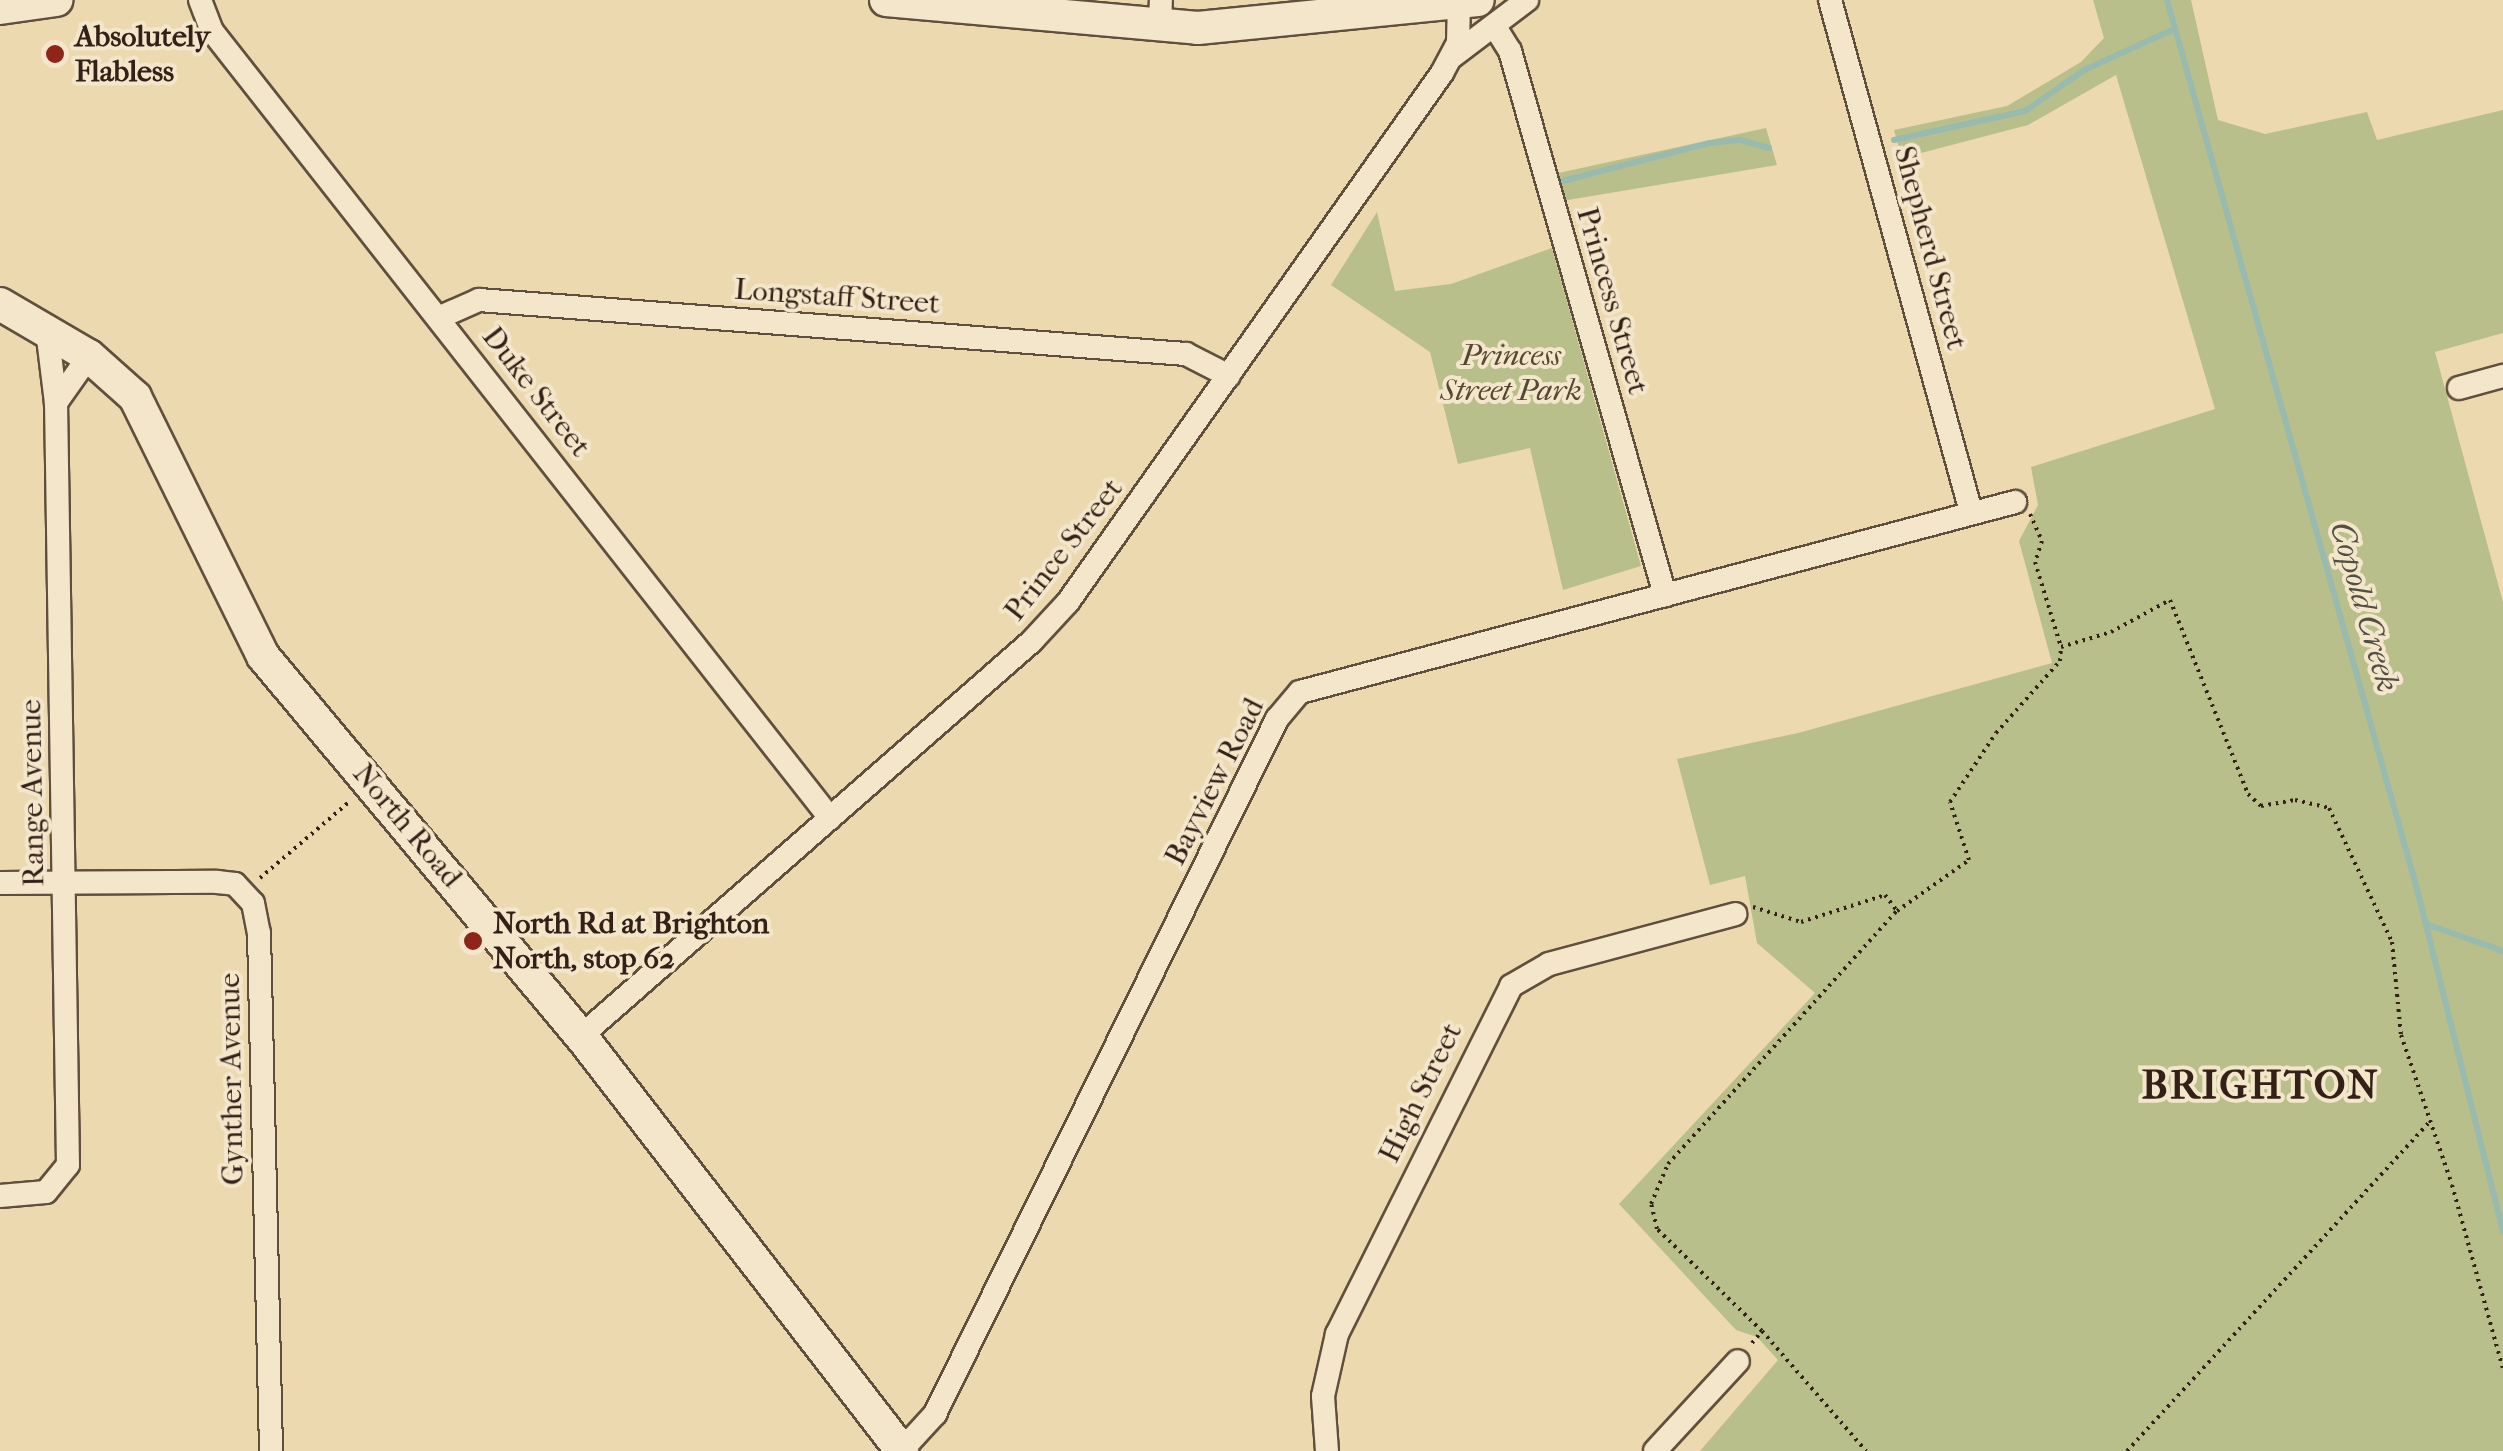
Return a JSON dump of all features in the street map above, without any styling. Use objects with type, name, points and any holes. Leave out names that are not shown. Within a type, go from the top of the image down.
[{"type":"street","points":[[0,8],[56,0]]},
{"type":"street","name":"Duke Street","points":[[200,0],[212,31],[830,818]]},
{"type":"street","points":[[886,0],[1160,13],[1236,25],[1477,10]]},
{"type":"street","name":"Prince Street","points":[[1477,10],[1527,0]]},
{"type":"street","name":"Shepherd Street","points":[[1830,0],[1970,512]]},
{"type":"street","name":"Prince Street","points":[[581,1036],[1068,602],[1454,56],[1477,10]]},
{"type":"street","name":"Prince Street","points":[[1454,56],[1477,10]]},
{"type":"street","name":"Princess Street","points":[[1477,10],[1510,51],[1664,595]]},
{"type":"street","name":"Longstaff Street","points":[[440,317],[479,300],[1186,354],[1229,376]]},
{"type":"street","name":"North Road","points":[[0,304],[88,356],[148,414],[263,656],[581,1036],[902,1451]]},
{"type":"street","name":"Range Avenue","points":[[0,1196],[46,1192],[61,1180],[69,1144],[56,403],[47,330]]},
{"type":"street","points":[[56,403],[88,356]]},
{"type":"street","points":[[2459,388],[2503,376]]},
{"type":"street","name":"Bayview Road","points":[[902,1451],[935,1414],[1286,704],[1318,684],[2015,502]]},
{"type":"street","points":[[0,884],[217,882],[246,891]]},
{"type":"street","name":"Gynther Avenue","points":[[246,891],[259,933],[271,1451]]},
{"type":"street","name":"High Street","points":[[1327,1451],[1323,1396],[1337,1334],[1511,986],[1549,964],[1735,914]]},
{"type":"street","points":[[1655,1451],[1738,1361]]},
{"type":"path","points":[[1866,1451],[1762,1331],[1657,1229],[1651,1204],[1668,1164],[1897,911],[1970,860],[1950,802],[1996,733],[2060,661],[2061,647],[2035,562],[2042,541],[2037,525],[2015,502]]},
{"type":"path","points":[[2061,647],[2111,632],[2170,600],[2248,794],[2261,806],[2295,800],[2329,808],[2392,942],[2400,1035],[2430,1121],[2503,1369]]},
{"type":"path","points":[[246,891],[350,801]]},
{"type":"path","points":[[1735,914],[1758,907],[1801,922],[1885,895],[1897,911]]},
{"type":"path","points":[[2127,1451],[2430,1121]]},
{"type":"path","points":[[1738,1361],[1762,1331]]},
{"type":"green space","points":[[2093,0],[2191,0],[2218,120],[2265,134],[2367,112],[2377,140],[2503,110],[2503,333],[2435,352],[2503,602],[2503,1451],[1700,1451],[1778,1360],[1757,1337],[1736,1330],[1619,1204],[1815,993],[1757,943],[1745,876],[1710,885],[1677,759],[1798,733],[2052,663],[2019,541],[2038,505],[2031,467],[2215,409],[2116,75],[2028,125],[1902,158],[1894,130],[2007,106],[2081,62],[2104,38]]},
{"type":"green space","points":[[1766,128],[1777,165],[1556,202],[1549,175]]},
{"type":"green space","name":"Princess Street Park","points":[[1377,212],[1395,291],[1451,284],[1552,248],[1641,566],[1563,590],[1530,448],[1458,464],[1430,352],[1331,285]]},
{"type":"waterway","name":"Copold Creek","points":[[2167,0],[2416,885],[2503,1231]]},
{"type":"waterway","points":[[1894,140],[2025,111],[2086,69],[2172,30]]},
{"type":"waterway","points":[[1555,183],[1710,143],[1741,140],[1769,148]]},
{"type":"waterway","points":[[2426,924],[2503,951]]},
{"type":"place","name":"Absolutely Flabless","points":[[55,54]]},
{"type":"place","name":"North Rd at Brighton North, stop 62","points":[[473,941]]},
{"type":"district","name":"BRIGHTON","points":[[2261,1085]]}]
